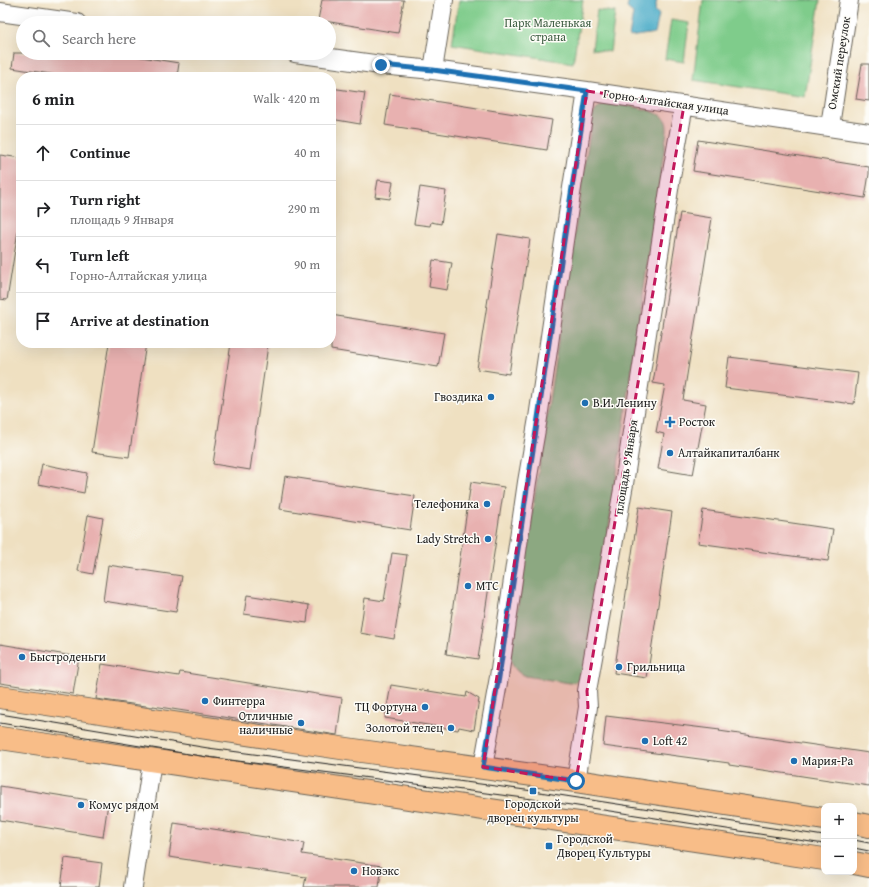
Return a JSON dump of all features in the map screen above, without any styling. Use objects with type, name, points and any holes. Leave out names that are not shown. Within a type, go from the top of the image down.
[{"type":"main road","points":[[0,697],[483,767],[821,819]]},
{"type":"main road","points":[[0,738],[821,859]]},
{"type":"main road","points":[[857,824],[869,826]]},
{"type":"main road","points":[[857,864],[869,866]]},
{"type":"street","points":[[433,70],[444,0]]},
{"type":"street","name":"Омский переулок","points":[[830,126],[849,0]]},
{"type":"street","points":[[0,12],[28,16]]},
{"type":"street","name":"Горно-Алтайская улица","points":[[336,59],[433,70],[684,104],[869,133]]},
{"type":"street","points":[[483,767],[499,677],[587,91]]},
{"type":"street","name":"площадь 9 Января","points":[[576,781],[588,707],[587,691],[624,484],[670,183],[684,104]]},
{"type":"street","points":[[133,887],[152,761]]},
{"type":"highlighted area","points":[[587,91],[684,105],[587,691],[588,707],[576,781],[483,767]]},
{"type":"green space","name":"Парк Маленькая страна","points":[[459,0],[583,0],[573,63],[452,44]]},
{"type":"green space","points":[[703,0],[820,0],[805,97],[693,80]]},
{"type":"green space","points":[[597,10],[615,12],[610,52],[592,49]]},
{"type":"green space","points":[[671,20],[689,23],[684,62],[665,59]]},
{"type":"green space","points":[[608,104],[640,108],[657,113],[663,117],[666,122],[667,131],[588,670],[578,681],[570,683],[526,676],[518,672],[513,666],[510,658],[592,118],[594,112],[598,108]]},
{"type":"water","points":[[629,0],[657,0],[655,10],[659,15],[655,33],[629,37],[633,13],[627,8]]},
{"type":"building","points":[[322,0],[404,0],[398,33],[336,23],[336,16],[319,16]]},
{"type":"building","points":[[14,53],[16,53],[16,60],[160,60],[179,63],[178,72],[38,72],[12,68]]},
{"type":"building","points":[[862,64],[869,64],[869,101],[856,99]]},
{"type":"building","points":[[336,89],[365,93],[360,124],[336,120]]},
{"type":"building","points":[[390,94],[552,120],[547,150],[385,125]]},
{"type":"building","points":[[698,140],[869,167],[865,198],[693,171]]},
{"type":"building","points":[[0,155],[16,157],[16,243],[7,300],[0,299]]},
{"type":"building","points":[[378,180],[393,182],[390,199],[375,197]]},
{"type":"building","points":[[420,187],[446,191],[441,224],[431,222],[430,226],[414,224]]},
{"type":"building","points":[[680,213],[712,218],[683,400],[706,404],[693,475],[658,469],[664,434],[656,432],[665,385],[653,383]]},
{"type":"building","points":[[498,234],[530,239],[509,374],[477,369]]},
{"type":"building","points":[[433,260],[452,263],[447,290],[429,287]]},
{"type":"building","points":[[336,316],[444,333],[438,367],[331,350],[331,348],[336,348]]},
{"type":"building","points":[[108,348],[145,348],[129,457],[92,452]]},
{"type":"building","points":[[230,348],[268,348],[250,470],[213,464]]},
{"type":"building","points":[[729,357],[858,373],[854,404],[725,388]]},
{"type":"building","points":[[42,464],[87,473],[84,493],[38,484]]},
{"type":"building","points":[[285,476],[415,496],[410,530],[280,509]]},
{"type":"building","points":[[471,482],[504,487],[478,659],[446,654]]},
{"type":"building","points":[[639,507],[672,512],[647,678],[614,673]]},
{"type":"building","points":[[703,510],[833,529],[828,561],[698,543]]},
{"type":"building","points":[[88,515],[103,518],[93,574],[78,571]]},
{"type":"building","points":[[392,553],[407,555],[394,639],[360,633],[365,598],[384,601]]},
{"type":"building","points":[[108,565],[182,576],[176,612],[103,601]]},
{"type":"building","points":[[247,595],[309,605],[307,623],[244,614]]},
{"type":"building","points":[[0,644],[79,657],[73,694],[0,683]]},
{"type":"building","points":[[102,664],[179,676],[180,672],[342,698],[337,735],[153,706],[96,699]]},
{"type":"building","name":"ТЦ Фортуна","points":[[391,685],[466,697],[467,692],[479,699],[474,730],[459,727],[458,730],[385,718]]},
{"type":"building","points":[[606,716],[720,730],[719,731],[869,753],[869,786],[729,765],[729,763],[603,746]]},
{"type":"building","points":[[0,786],[108,803],[103,837],[0,820]]},
{"type":"building","points":[[174,823],[304,843],[302,854],[382,866],[379,887],[304,887],[306,877],[169,857]]},
{"type":"building","points":[[65,858],[102,863],[99,887],[61,887]]},
{"type":"tram line","points":[[0,714],[208,748],[533,791],[821,836]]},
{"type":"tram line","points":[[0,723],[207,757],[532,799],[821,844]]},
{"type":"tram line","points":[[857,841],[869,843]]},
{"type":"tram line","points":[[857,849],[869,851]]},
{"type":"place","name":"Гвоздика","points":[[491,397]]},
{"type":"place","name":"В.И. Ленину","points":[[585,403]]},
{"type":"place","name":"Росток","points":[[670,422]]},
{"type":"place","name":"Алтайкапиталбанк","points":[[670,453]]},
{"type":"place","name":"Телефоника","points":[[487,504]]},
{"type":"place","name":"Lady Stretch","points":[[488,539]]},
{"type":"place","name":"МТС","points":[[468,586]]},
{"type":"place","name":"Быстроденьги","points":[[22,657]]},
{"type":"place","name":"Грильница","points":[[619,667]]},
{"type":"place","name":"Финтерра","points":[[205,701]]},
{"type":"place","name":"ТЦ Фортуна","points":[[425,707]]},
{"type":"place","name":"Отличные наличные","points":[[301,723]]},
{"type":"place","name":"Золотой телец","points":[[451,728]]},
{"type":"place","name":"Loft 42","points":[[645,741]]},
{"type":"place","name":"Мария-Ра","points":[[794,761]]},
{"type":"place","name":"Городской дворец культуры","points":[[533,791]]},
{"type":"place","name":"Комус рядом","points":[[81,805]]},
{"type":"place","name":"Городской Дворец Культуры","points":[[549,846]]},
{"type":"place","name":"Новэкс","points":[[354,871]]},
{"type":"route","points":[[381,65],[433,70],[587,91],[499,677],[483,767],[576,781]]}]
